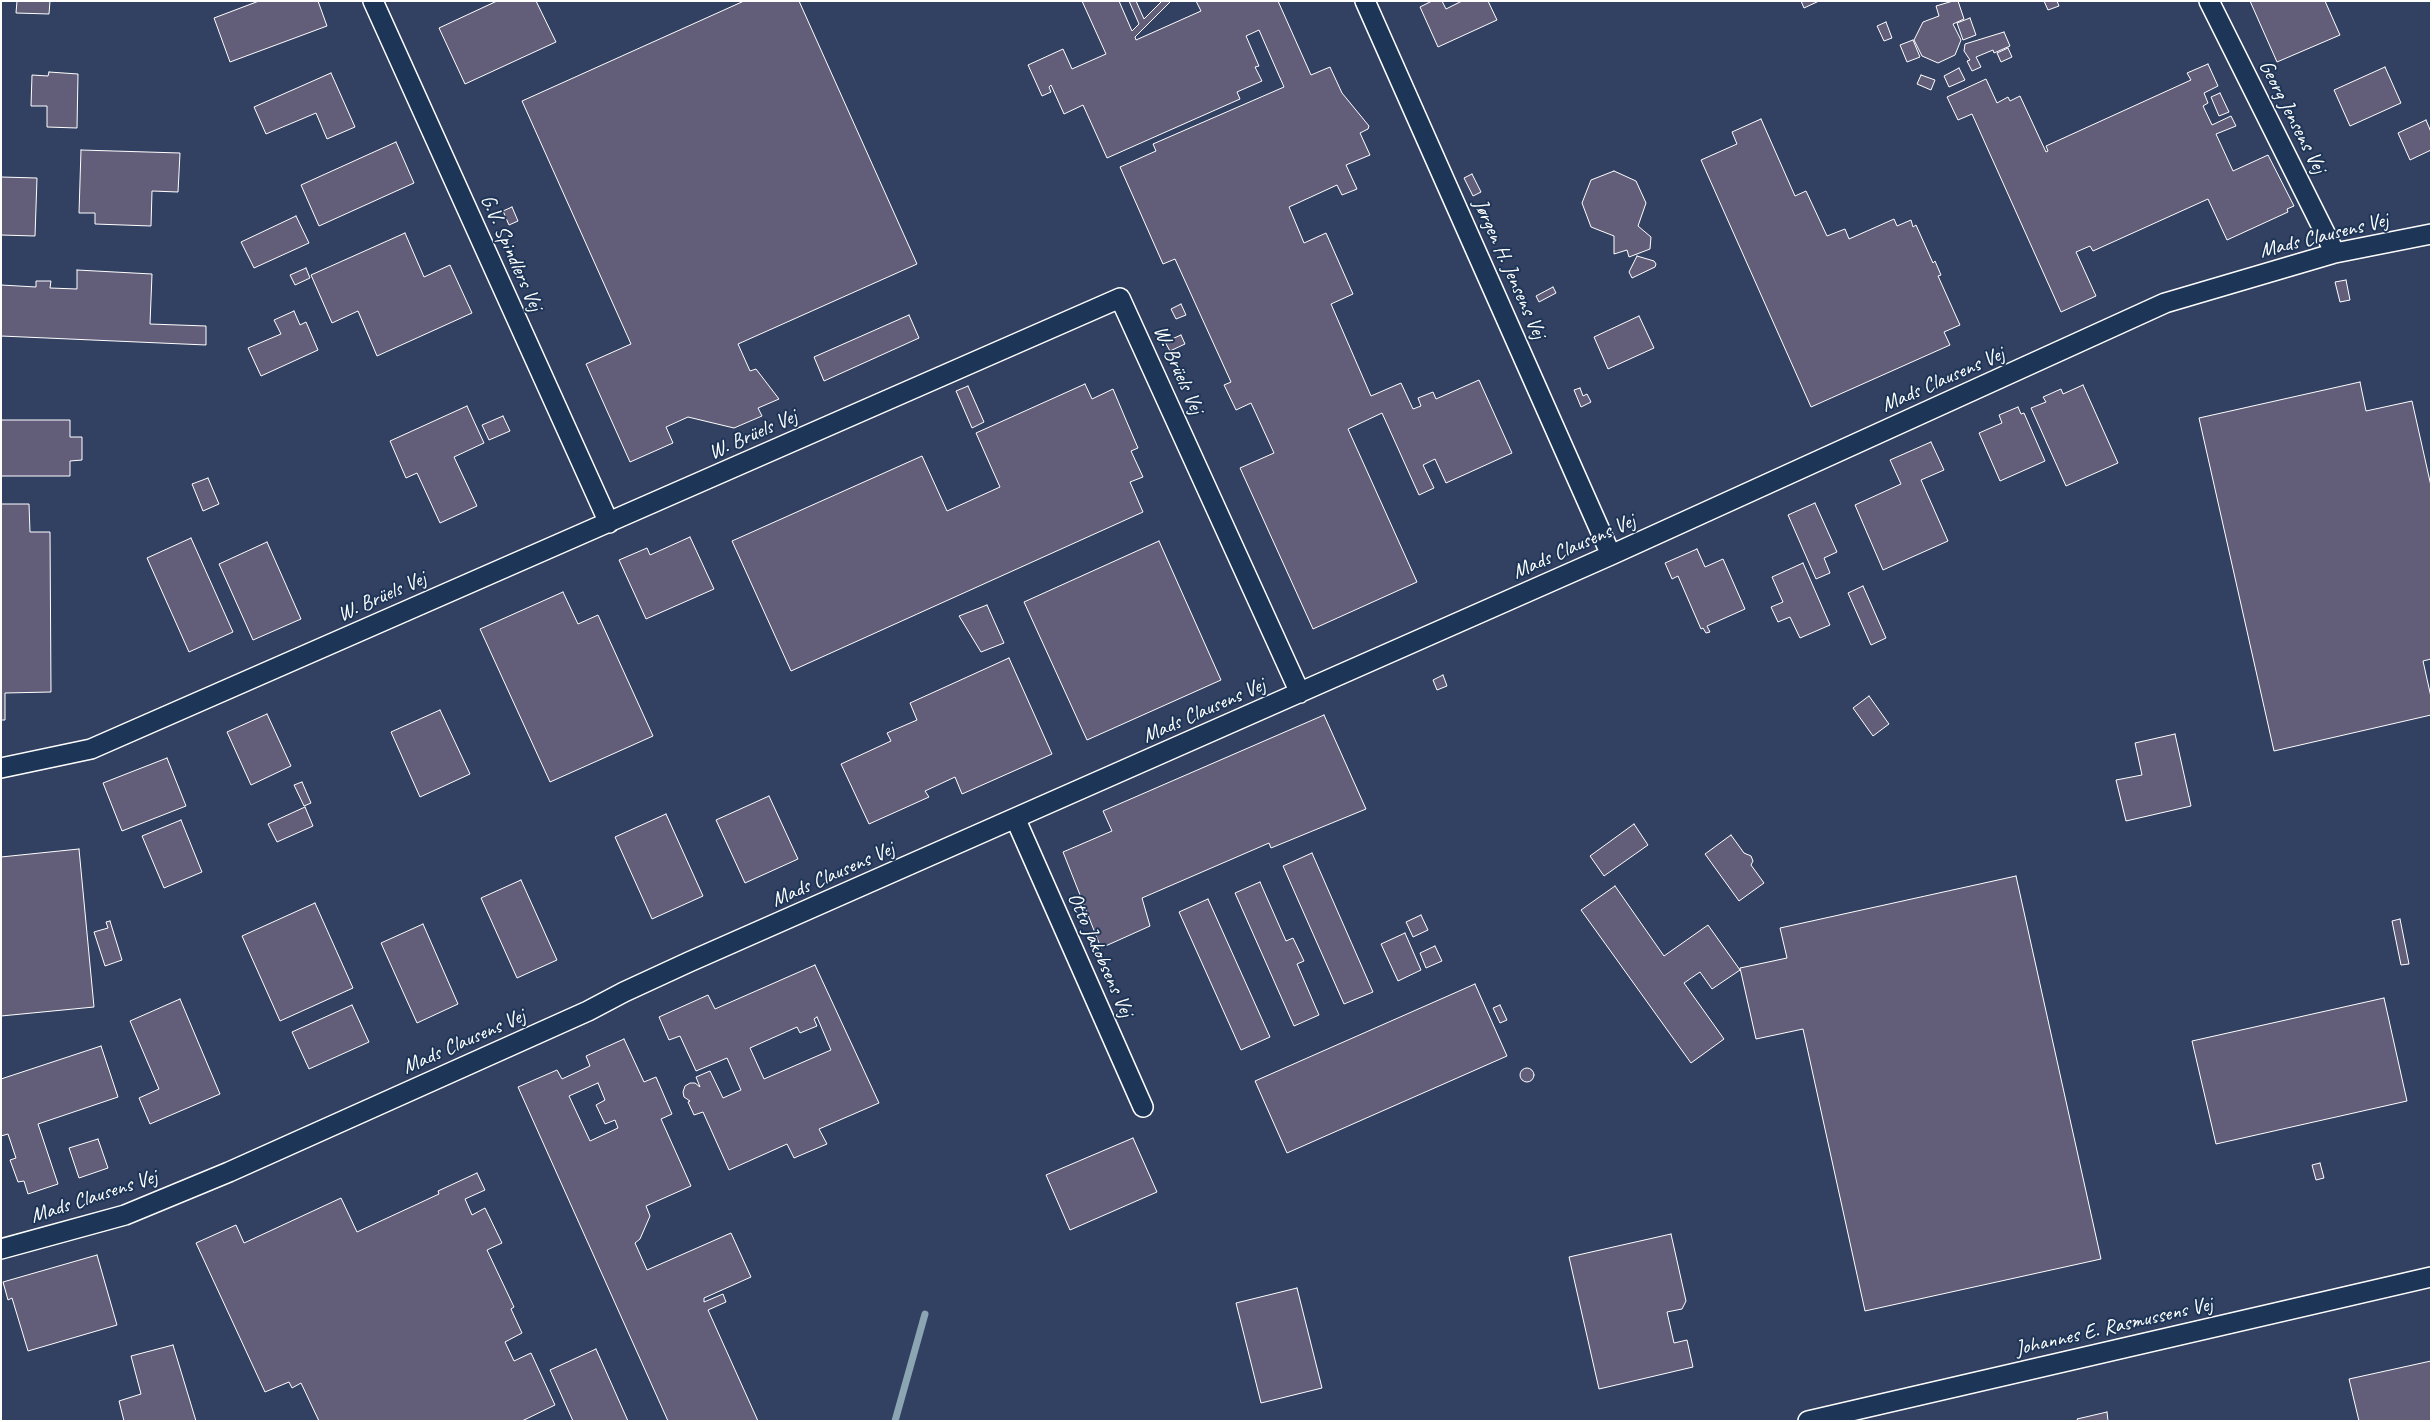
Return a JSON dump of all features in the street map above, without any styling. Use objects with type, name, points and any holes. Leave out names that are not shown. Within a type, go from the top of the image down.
[{"type":"street","name":"G.V. Spindlers Vej","points":[[373,1],[609,523]]},
{"type":"street","name":"Jørgen H. Jensens Vej","points":[[1365,1],[1611,555]]},
{"type":"street","name":"Georg Jensens Vej","points":[[2208,1],[2335,253]]},
{"type":"street","name":"Mads Clausens Vej","points":[[1,1249],[124,1215],[229,1172],[588,1011],[689,962],[1016,820],[1611,555],[2165,303],[2335,253],[2431,234]]},
{"type":"street","name":"W. Brüels Vej","points":[[1,768],[91,749],[1120,298],[1300,693]]},
{"type":"street","name":"Otto Jakobsens Vej","points":[[1016,820],[1143,1107]]},
{"type":"street","name":"Johannes E. Rasmussens Vej","points":[[1808,1421],[2431,1277]]},
{"type":"shaded area","points":[[1,1],[2431,1],[2431,1421],[1,1421]]},
{"type":"building","points":[[17,1],[50,1],[49,14],[16,13]]},
{"type":"building","points":[[259,1],[318,1],[327,26],[230,62],[214,18]]},
{"type":"building","points":[[497,1],[536,1],[556,42],[465,84],[439,28]]},
{"type":"building","points":[[744,1],[799,1],[917,264],[738,344],[750,371],[756,369],[779,399],[758,408],[762,416],[734,428],[688,417],[666,427],[673,443],[630,462],[586,364],[631,344],[522,101]]},
{"type":"building","points":[[1082,1],[1119,1],[1132,31],[1139,24],[1129,1],[1136,1],[1144,19],[1162,1],[1171,1],[1135,37],[1136,40],[1201,11],[1196,1],[1278,1],[1311,75],[1330,67],[1342,93],[1369,126],[1368,129],[1360,133],[1370,155],[1346,165],[1357,189],[1342,195],[1337,185],[1289,207],[1304,243],[1326,233],[1353,294],[1331,304],[1371,396],[1401,383],[1413,409],[1421,406],[1418,398],[1433,392],[1436,399],[1479,380],[1512,453],[1446,483],[1435,459],[1423,465],[1434,488],[1419,495],[1382,413],[1348,429],[1417,582],[1313,629],[1240,468],[1274,453],[1251,403],[1236,410],[1224,385],[1231,382],[1175,259],[1163,264],[1120,167],[1156,151],[1153,144],[1284,87],[1259,30],[1246,36],[1259,66],[1255,67],[1262,81],[1237,92],[1240,99],[1107,158],[1083,105],[1064,114],[1051,85],[1049,87],[1051,92],[1042,96],[1028,65],[1063,49],[1072,69],[1106,54]]},
{"type":"building","points":[[1432,1],[1442,1],[1446,9],[1462,1],[1488,1],[1497,20],[1438,47],[1420,7]]},
{"type":"building","points":[[1801,1],[1819,1],[1804,8]]},
{"type":"building","points":[[1958,1],[1964,19],[1953,24],[1961,40],[1955,55],[1938,63],[1922,56],[1914,40],[1923,22],[1939,16],[1936,6]]},
{"type":"building","points":[[2044,1],[2057,1],[2059,6],[2048,10]]},
{"type":"building","points":[[2250,1],[2325,1],[2340,35],[2277,62]]},
{"type":"building","points":[[1970,18],[1976,35],[1963,40],[1957,23]]},
{"type":"building","points":[[1886,22],[1892,38],[1884,41],[1877,26]]},
{"type":"building","points":[[2004,32],[2010,46],[1994,53],[1993,50],[1976,57],[1981,67],[1972,71],[1967,61],[1970,60],[1964,51],[1965,44]]},
{"type":"building","points":[[1913,40],[1920,57],[1907,62],[1900,45]]},
{"type":"building","points":[[2008,48],[2012,57],[2001,62],[1997,53]]},
{"type":"building","points":[[2208,64],[2218,86],[2204,93],[2208,103],[2203,106],[2212,125],[2231,116],[2236,126],[2216,134],[2233,171],[2268,155],[2294,206],[2287,209],[2288,212],[2227,240],[2208,199],[2093,251],[2090,246],[2076,252],[2096,296],[2061,312],[1972,114],[1958,120],[1947,97],[1986,79],[1997,103],[2008,97],[2010,101],[2020,96],[2046,152],[2048,151],[2046,146],[2191,80],[2187,73]]},
{"type":"building","points":[[2385,67],[2401,103],[2350,126],[2334,90]]},
{"type":"building","points":[[1959,68],[1965,80],[1949,87],[1944,76]]},
{"type":"building","points":[[49,72],[78,74],[77,128],[47,127],[47,106],[31,106],[32,75],[48,76]]},
{"type":"building","points":[[331,73],[355,127],[327,139],[316,113],[266,134],[254,107]]},
{"type":"building","points":[[1921,75],[1935,80],[1931,90],[1917,84]]},
{"type":"building","points":[[2220,93],[2229,112],[2219,116],[2211,97]]},
{"type":"building","points":[[1761,119],[1795,196],[1806,191],[1827,236],[1845,229],[1849,239],[1894,219],[1897,226],[1911,220],[1913,227],[1916,225],[1933,263],[1935,261],[1941,275],[1938,276],[1960,325],[1944,332],[1950,345],[1811,407],[1701,160],[1737,144],[1732,132]]},
{"type":"building","points":[[2426,120],[2431,132],[2431,150],[2410,160],[2398,133]]},
{"type":"building","points":[[396,142],[414,183],[319,226],[301,185]]},
{"type":"building","points":[[81,150],[180,153],[178,192],[152,191],[151,226],[95,224],[95,213],[79,213]]},
{"type":"building","points":[[1614,171],[1636,181],[1646,203],[1638,226],[1651,237],[1650,249],[1629,257],[1627,250],[1614,254],[1614,236],[1591,227],[1582,203],[1591,180]]},
{"type":"building","points":[[1472,174],[1481,192],[1473,196],[1464,178]]},
{"type":"building","points":[[1,177],[37,178],[35,236],[1,235]]},
{"type":"building","points":[[512,207],[518,221],[509,225],[503,211]]},
{"type":"building","points":[[296,216],[309,243],[254,268],[241,242]]},
{"type":"building","points":[[405,233],[424,277],[450,265],[472,313],[377,356],[358,311],[332,323],[311,275]]},
{"type":"building","points":[[1637,256],[1654,261],[1656,264],[1655,267],[1632,278],[1629,272]]},
{"type":"building","points":[[306,268],[310,278],[295,285],[290,275]]},
{"type":"building","points":[[77,270],[152,274],[150,324],[206,326],[206,345],[1,336],[1,285],[36,287],[36,281],[51,281],[50,288],[77,289]]},
{"type":"building","points":[[2346,280],[2350,300],[2340,302],[2335,282]]},
{"type":"building","points":[[1553,287],[1556,293],[1539,302],[1536,296]]},
{"type":"building","points":[[1181,304],[1186,315],[1176,319],[1171,309]]},
{"type":"building","points":[[294,311],[300,325],[306,322],[318,350],[261,376],[248,348],[281,334],[274,320]]},
{"type":"building","points":[[909,315],[919,338],[824,381],[814,357]]},
{"type":"building","points":[[1639,316],[1654,348],[1608,369],[1594,337]]},
{"type":"building","points":[[1181,335],[1185,344],[1170,351],[1165,342]]},
{"type":"building","points":[[2360,382],[2366,411],[2412,401],[2431,486],[2431,659],[2423,661],[2431,697],[2431,715],[2274,751],[2199,418]]},
{"type":"building","points":[[1085,384],[1092,399],[1113,389],[1138,448],[1131,451],[1143,477],[1130,482],[1143,512],[791,671],[732,541],[922,456],[947,511],[1000,487],[976,433]]},
{"type":"building","points":[[2083,385],[2118,463],[2066,486],[2031,408],[2046,402],[2043,397],[2061,389],[2063,394]]},
{"type":"building","points":[[968,386],[984,422],[972,428],[956,391]]},
{"type":"building","points":[[1580,388],[1583,396],[1587,394],[1591,402],[1581,407],[1574,390]]},
{"type":"building","points":[[467,406],[484,443],[454,457],[477,506],[440,523],[417,473],[406,478],[390,441]]},
{"type":"building","points":[[2018,407],[2021,414],[2024,413],[2045,461],[2000,481],[1979,433],[2002,423],[1999,415]]},
{"type":"building","points":[[503,416],[510,431],[489,440],[482,425]]},
{"type":"building","points":[[1,420],[70,420],[70,437],[82,437],[82,460],[70,461],[70,476],[1,476]]},
{"type":"building","points":[[1931,442],[1944,470],[1921,480],[1948,541],[1883,570],[1855,505],[1901,484],[1890,460]]},
{"type":"building","points":[[208,478],[219,504],[203,511],[192,484]]},
{"type":"building","points":[[1815,503],[1837,552],[1824,558],[1830,573],[1816,579],[1788,515]]},
{"type":"building","points":[[1,504],[29,504],[30,532],[50,532],[51,692],[5,693],[5,720],[1,720]]},
{"type":"building","points":[[690,537],[714,589],[646,619],[619,560],[647,548],[650,555]]},
{"type":"building","points":[[191,538],[233,632],[189,652],[147,558]]},
{"type":"building","points":[[1159,541],[1221,680],[1087,740],[1024,602]]},
{"type":"building","points":[[267,542],[301,619],[253,640],[219,564]]},
{"type":"building","points":[[1697,549],[1705,567],[1723,559],[1745,609],[1707,626],[1710,632],[1706,633],[1703,628],[1701,629],[1678,576],[1672,579],[1665,563]]},
{"type":"building","points":[[1803,563],[1830,625],[1800,638],[1790,617],[1778,622],[1771,607],[1783,602],[1772,577]]},
{"type":"building","points":[[1863,586],[1886,638],[1871,645],[1848,593]]},
{"type":"building","points":[[563,592],[578,624],[598,615],[653,736],[550,782],[480,629]]},
{"type":"building","points":[[987,605],[1004,643],[981,652],[959,616]]},
{"type":"building","points":[[1009,658],[1052,754],[962,794],[955,777],[925,791],[929,797],[869,824],[841,764],[891,741],[887,733],[917,720],[910,703]]},
{"type":"building","points":[[1443,675],[1447,686],[1437,690],[1433,680]]},
{"type":"building","points":[[1869,696],[1889,724],[1873,736],[1853,708]]},
{"type":"building","points":[[440,710],[470,774],[420,797],[391,732]]},
{"type":"building","points":[[267,714],[291,766],[251,785],[227,732]]},
{"type":"building","points":[[1324,715],[1366,809],[1271,848],[1269,843],[1142,898],[1150,926],[1101,948],[1063,852],[1112,831],[1103,811]]},
{"type":"building","points":[[2175,734],[2191,806],[2126,821],[2116,780],[2142,775],[2135,743]]},
{"type":"building","points":[[167,758],[186,806],[122,831],[103,783]]},
{"type":"building","points":[[302,782],[311,803],[304,806],[294,785]]},
{"type":"building","points":[[769,796],[798,859],[745,883],[716,820]]},
{"type":"building","points":[[305,807],[313,826],[277,842],[268,824]]},
{"type":"building","points":[[666,814],[703,896],[652,919],[615,837]]},
{"type":"building","points":[[181,820],[202,872],[164,888],[142,836]]},
{"type":"building","points":[[1634,824],[1648,845],[1604,876],[1590,856]]},
{"type":"building","points":[[1731,835],[1744,853],[1751,856],[1753,861],[1751,865],[1764,883],[1739,901],[1705,854]]},
{"type":"building","points":[[79,849],[94,1007],[1,1016],[1,857]]},
{"type":"building","points":[[1312,853],[1373,992],[1344,1004],[1283,866]]},
{"type":"building","points":[[2016,876],[2101,1259],[1865,1311],[1803,1029],[1756,1039],[1740,968],[1787,958],[1780,928]]},
{"type":"building","points":[[521,880],[557,960],[517,978],[481,898]]},
{"type":"building","points":[[1260,882],[1286,941],[1293,938],[1304,961],[1297,964],[1319,1015],[1294,1026],[1235,893]]},
{"type":"building","points":[[1615,886],[1664,956],[1708,925],[1740,970],[1712,989],[1700,972],[1684,983],[1724,1039],[1691,1063],[1581,910]]},
{"type":"building","points":[[1208,899],[1270,1037],[1241,1050],[1179,912]]},
{"type":"building","points":[[315,903],[353,988],[280,1021],[242,936]]},
{"type":"building","points":[[1421,915],[1428,930],[1413,937],[1406,922]]},
{"type":"building","points":[[2400,919],[2409,964],[2401,965],[2392,921]]},
{"type":"building","points":[[110,921],[122,960],[105,966],[94,932],[108,928],[106,922]]},
{"type":"building","points":[[423,924],[458,1004],[417,1023],[381,943]]},
{"type":"building","points":[[1405,933],[1421,970],[1398,981],[1381,944]]},
{"type":"building","points":[[1435,946],[1442,961],[1426,968],[1420,953]]},
{"type":"building","points":[[815,965],[879,1103],[819,1129],[827,1144],[794,1158],[787,1144],[729,1170],[703,1112],[694,1115],[688,1102],[690,1101],[684,1097],[683,1092],[685,1086],[690,1083],[695,1083],[700,1087],[696,1077],[710,1071],[723,1098],[741,1090],[727,1058],[696,1071],[680,1036],[669,1040],[659,1017],[708,995],[715,1009]],"holes":[[[817,1017],[831,1050],[764,1079],[750,1048],[797,1027],[800,1033],[817,1026],[814,1019]]]},
{"type":"building","points":[[1475,984],[1507,1056],[1287,1153],[1255,1081]]},
{"type":"building","points":[[2384,998],[2407,1101],[2216,1144],[2192,1041]]},
{"type":"building","points":[[180,999],[220,1094],[150,1124],[139,1098],[159,1089],[130,1021]]},
{"type":"building","points":[[352,1005],[369,1042],[309,1069],[292,1032]]},
{"type":"building","points":[[1500,1005],[1507,1020],[1500,1023],[1493,1008]]},
{"type":"building","points":[[624,1039],[644,1082],[656,1077],[672,1114],[661,1119],[691,1186],[646,1206],[650,1216],[640,1239],[635,1243],[647,1270],[731,1233],[751,1277],[704,1298],[704,1302],[723,1294],[726,1302],[708,1310],[758,1421],[668,1421],[518,1087],[557,1070],[562,1079],[590,1066],[586,1056]],"holes":[[[598,1083],[605,1100],[596,1105],[605,1124],[615,1120],[618,1128],[590,1141],[569,1096]]]},
{"type":"building","points":[[101,1046],[118,1097],[38,1124],[58,1184],[28,1194],[24,1181],[18,1182],[10,1160],[16,1158],[8,1134],[1,1136],[1,1079]]},
{"type":"building","points":[[1527,1068],[1532,1070],[1534,1075],[1532,1080],[1527,1082],[1522,1080],[1520,1075],[1522,1070]]},
{"type":"building","points":[[1133,1138],[1157,1192],[1070,1230],[1046,1175]]},
{"type":"building","points":[[98,1139],[108,1168],[79,1178],[69,1148]]},
{"type":"building","points":[[2320,1163],[2324,1178],[2316,1180],[2312,1165]]},
{"type":"building","points":[[477,1173],[485,1190],[465,1199],[472,1215],[485,1208],[502,1243],[487,1250],[514,1307],[511,1309],[522,1333],[505,1342],[514,1361],[531,1353],[555,1405],[522,1421],[319,1421],[301,1383],[292,1388],[289,1382],[265,1392],[196,1243],[236,1225],[244,1243],[341,1198],[357,1232],[439,1194],[438,1191]]},
{"type":"building","points":[[1671,1234],[1686,1301],[1682,1309],[1667,1312],[1674,1343],[1687,1340],[1693,1367],[1599,1389],[1569,1257]]},
{"type":"building","points":[[97,1255],[117,1325],[28,1351],[12,1298],[8,1300],[3,1282]]},
{"type":"building","points":[[1297,1288],[1322,1388],[1261,1403],[1236,1303]]},
{"type":"building","points":[[173,1345],[196,1421],[124,1421],[119,1401],[141,1394],[131,1356]]},
{"type":"building","points":[[596,1349],[628,1421],[573,1421],[550,1370]]},
{"type":"building","points":[[2431,1361],[2431,1421],[2359,1421],[2349,1379]]},
{"type":"building","points":[[2107,1412],[2108,1421],[2078,1421],[2077,1419]]},
{"type":"waterway","points":[[895,1421],[925,1314]]}]
